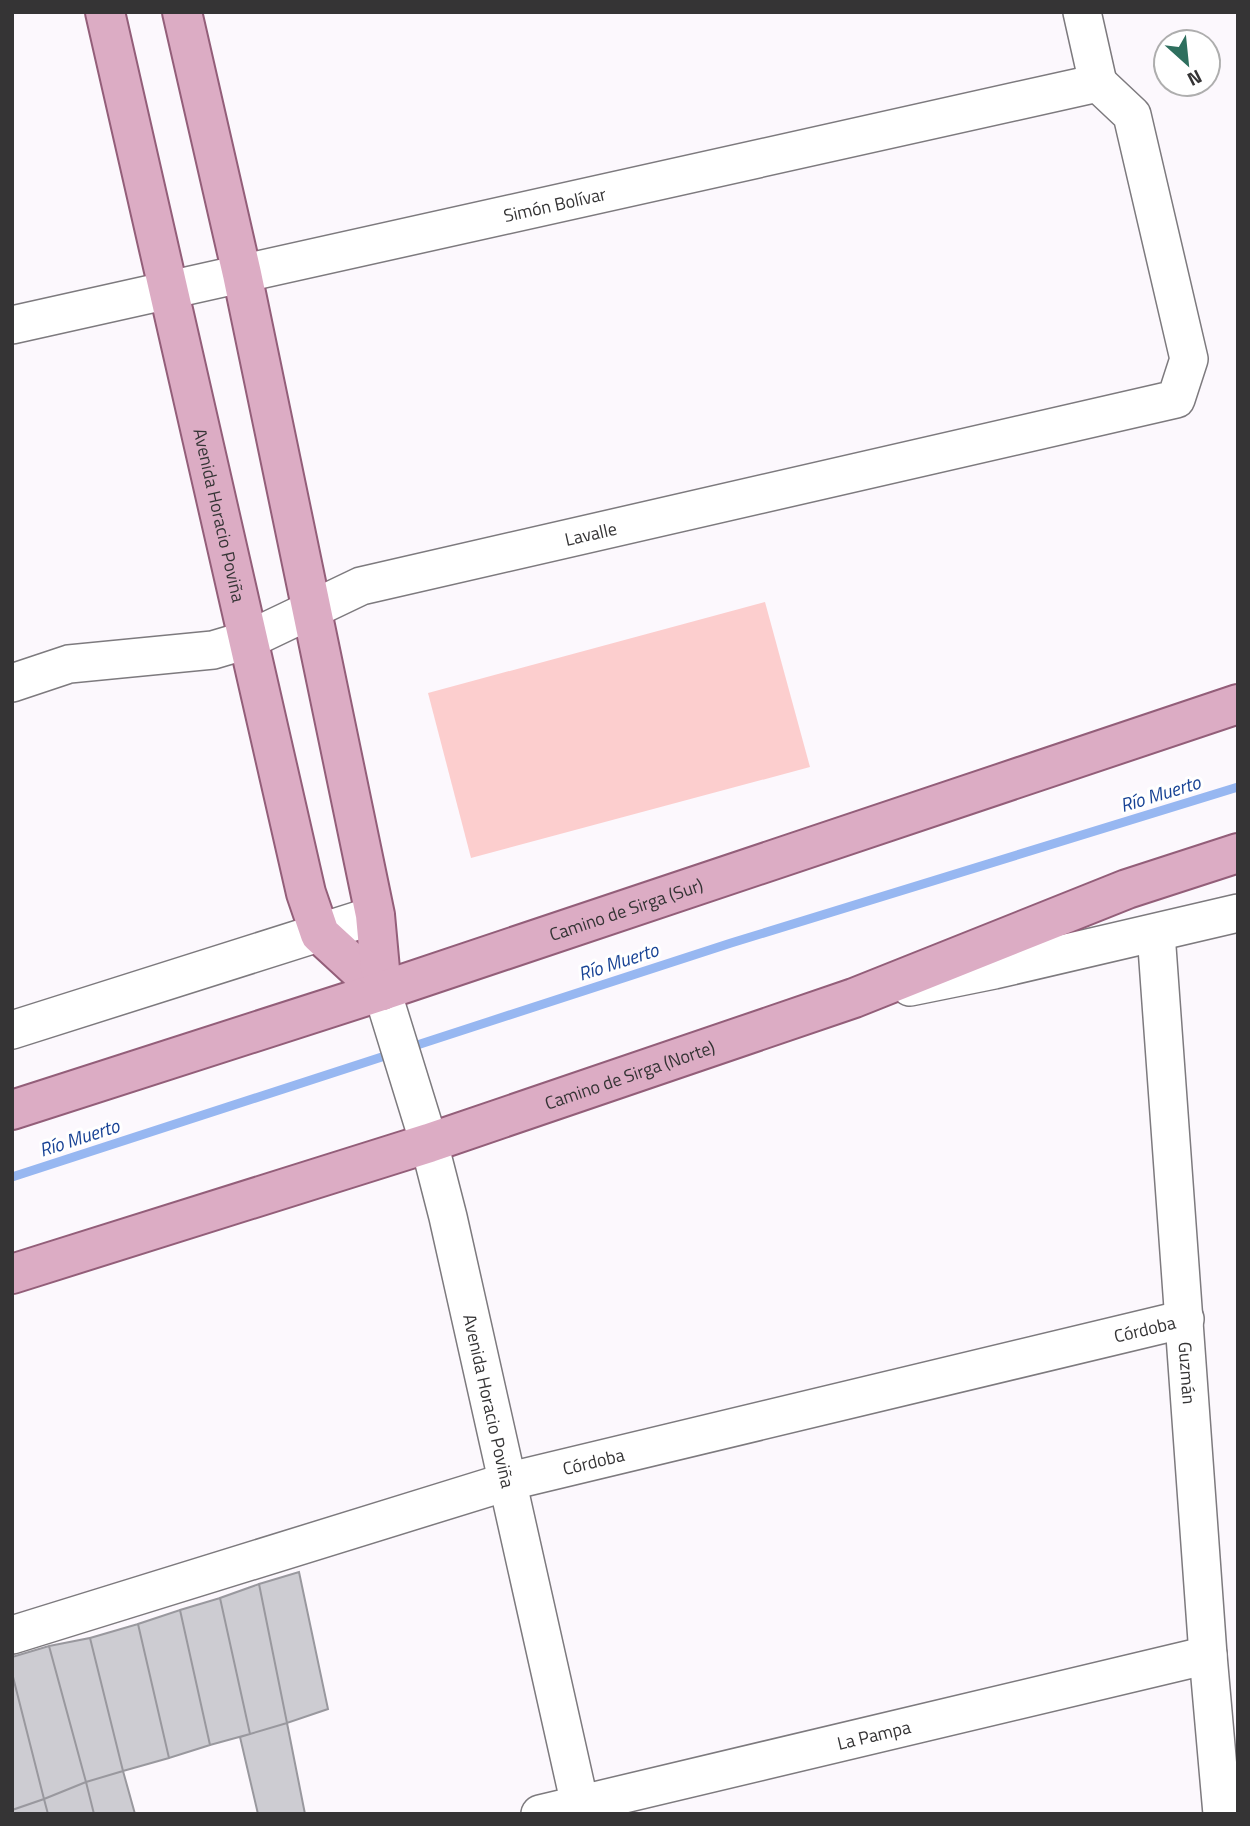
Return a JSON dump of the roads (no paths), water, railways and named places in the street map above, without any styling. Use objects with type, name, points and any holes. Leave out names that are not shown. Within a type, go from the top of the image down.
[{"type":"main road","name":"Avenida Horacio Poviña","points":[[105,12],[306,893],[320,934],[388,1008]]},
{"type":"main road","name":"Avenida Horacio Poviña","points":[[182,12],[242,274],[312,607],[375,915],[388,1008]]},
{"type":"main road","name":"Camino de Sirga (Sur)","points":[[12,1110],[388,1008],[1238,704]]},
{"type":"main road","name":"Camino de Sirga (Norte)","points":[[12,1274],[424,1126],[854,998],[1127,889],[1238,853]]},
{"type":"street","points":[[1082,12],[1098,83]]},
{"type":"street","name":"Simón Bolívar","points":[[12,325],[1098,83]]},
{"type":"street","name":"Lavalle","points":[[12,683],[69,664],[213,650],[250,639],[312,607],[361,586],[1176,399],[1189,359],[1132,115],[1098,83]]},
{"type":"street","points":[[854,998],[994,970],[1238,913]]},
{"type":"street","points":[[12,1030],[375,915]]},
{"type":"street","name":"Guzmán","points":[[1156,933],[1222,1814]]},
{"type":"street","name":"Avenida Horacio Poviña","points":[[388,1008],[448,1216],[581,1808]]},
{"type":"street","name":"Córdoba","points":[[12,1635],[506,1482],[1185,1318]]},
{"type":"street","name":"La Pampa","points":[[540,1814],[581,1808],[1208,1655]]},
{"type":"waterway","name":"Río Muerto","points":[[408,1048],[731,943],[1238,787]]},
{"type":"waterway","name":"Río Muerto","points":[[12,1177],[391,1054]]}]
